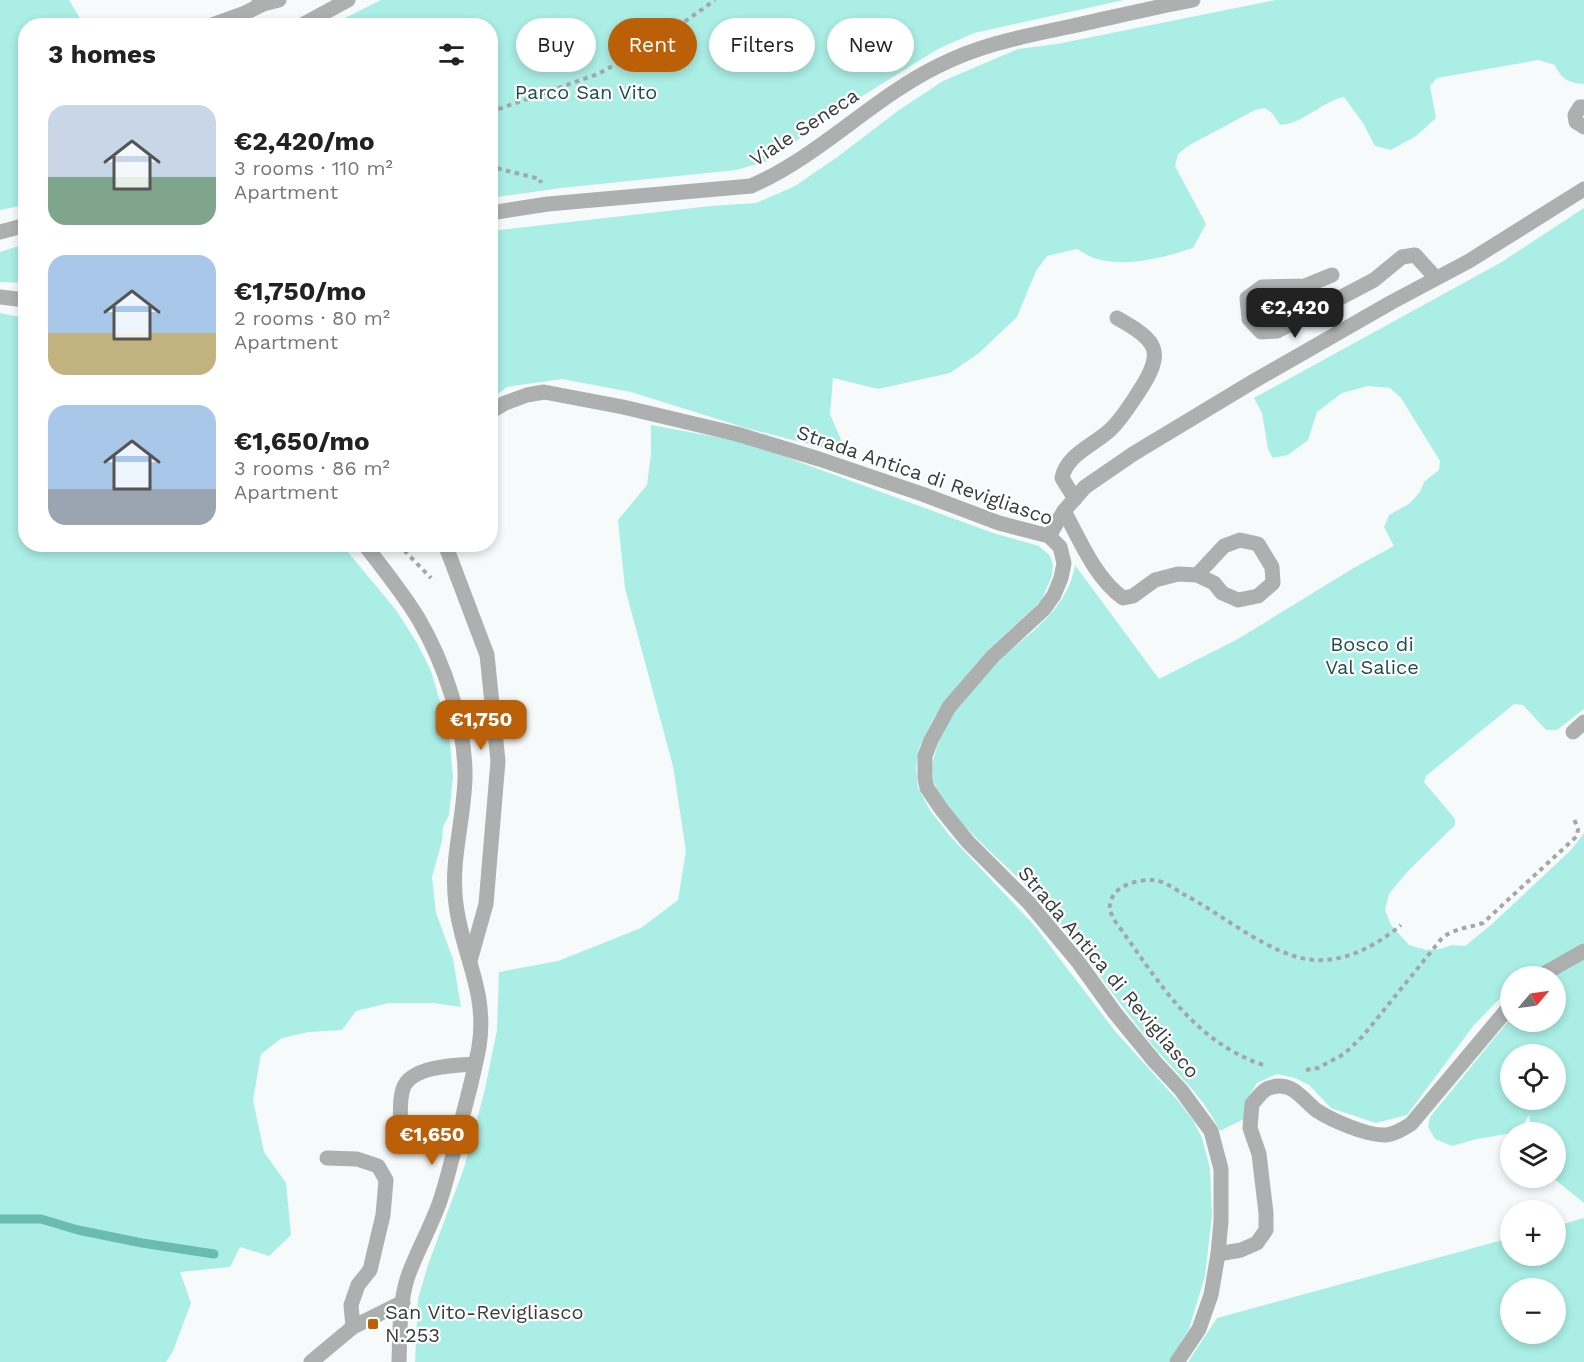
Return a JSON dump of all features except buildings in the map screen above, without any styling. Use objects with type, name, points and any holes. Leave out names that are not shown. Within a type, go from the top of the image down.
[{"type":"street","points":[[233,18],[245,14],[261,2],[279,0]]},
{"type":"street","points":[[315,18],[348,0]]},
{"type":"street","name":"Viale Seneca","points":[[498,212],[548,204],[751,186],[778,174],[834,137],[896,91],[937,66],[976,48],[1013,37],[1192,0]]},
{"type":"street","points":[[1584,107],[1580,107],[1575,115],[1576,122],[1584,127]]},
{"type":"street","points":[[1049,536],[1064,511],[1085,487],[1133,454],[1254,381],[1469,261],[1584,189]]},
{"type":"street","points":[[0,232],[18,227]]},
{"type":"street","points":[[1332,275],[1305,286],[1262,287],[1247,298],[1249,319],[1261,332],[1277,332],[1374,280],[1402,257],[1415,255],[1436,278]]},
{"type":"street","points":[[0,297],[18,299]]},
{"type":"street","points":[[1075,499],[1062,478],[1064,467],[1110,430],[1130,405],[1154,368],[1155,354],[1148,339],[1140,331],[1117,318]]},
{"type":"street","name":"Strada Antica di Revigliasco","points":[[498,408],[516,399],[544,392],[622,407],[737,434],[922,494],[999,523],[1049,536],[1060,547],[1064,563],[1062,578],[1054,595],[1044,609],[993,656],[949,707],[925,756],[927,788],[968,842],[1029,903],[1058,938],[1115,1013],[1181,1090],[1210,1131],[1221,1169],[1221,1221],[1218,1254],[1211,1295],[1199,1329],[1177,1362]]},
{"type":"street","points":[[1064,511],[1096,567],[1113,591],[1123,598],[1133,596],[1155,580],[1178,574],[1197,575],[1214,583],[1222,593],[1238,600],[1258,596],[1273,583],[1272,567],[1258,544],[1240,540],[1224,546],[1197,575]]},
{"type":"street","points":[[370,552],[418,618],[438,658],[454,708],[463,748],[465,777],[455,868],[456,905],[477,983],[481,1009],[479,1045],[475,1064],[440,1201],[408,1278],[403,1302],[399,1357],[385,1362]]},
{"type":"street","points":[[448,552],[487,656],[498,761],[486,904],[470,961]]},
{"type":"street","points":[[1558,966],[1584,951]]},
{"type":"street","points":[[1218,1254],[1241,1250],[1257,1243],[1266,1230],[1259,1154],[1250,1128],[1252,1104],[1267,1088],[1281,1086],[1296,1091],[1329,1118],[1373,1134],[1394,1133],[1411,1124],[1500,1018]]},
{"type":"street","points":[[400,1127],[403,1088],[412,1076],[437,1068],[475,1064]]},
{"type":"street","points":[[327,1158],[357,1159],[378,1166],[386,1180],[383,1215],[370,1270],[358,1285],[351,1305],[353,1327]]},
{"type":"street","points":[[311,1362],[353,1327],[403,1302]]},
{"type":"path","points":[[498,109],[598,74],[659,40],[715,0]]},
{"type":"path","points":[[498,168],[540,179],[548,204]]},
{"type":"path","points":[[1300,1071],[1318,1068],[1344,1054],[1363,1036],[1442,938],[1452,930],[1483,923],[1577,836],[1578,829],[1574,819]]},
{"type":"path","points":[[1272,1067],[1239,1056],[1192,1023],[1175,1004],[1115,921],[1109,909],[1113,896],[1124,886],[1139,881],[1155,880],[1191,897],[1288,954],[1313,960],[1338,958],[1360,951],[1383,940],[1401,925]]},
{"type":"green space","points":[[0,0],[69,0],[80,18],[18,18],[18,206],[0,210]]},
{"type":"green space","name":"Parco San Vito","points":[[381,0],[1124,0],[974,33],[938,49],[914,64],[914,18],[827,18],[827,72],[901,72],[765,162],[736,170],[561,188],[498,197],[498,18],[345,18]]},
{"type":"green space","points":[[1276,0],[1584,0],[1584,84],[1566,79],[1555,65],[1538,60],[1437,78],[1430,86],[1436,118],[1416,136],[1391,150],[1375,146],[1363,123],[1344,97],[1288,124],[1280,125],[1272,113],[1265,108],[1255,110],[1188,146],[1178,154],[1175,166],[1206,224],[1193,248],[1131,262],[1106,261],[1094,258],[1077,249],[1047,256],[1036,271],[1017,317],[979,353],[950,373],[878,389],[833,378],[830,414],[847,454],[746,428],[631,392],[562,379],[507,387],[498,394],[498,230],[756,203],[795,186],[899,110],[943,81],[1018,49],[1057,44]]},
{"type":"green space","name":"Bosco di Val Salice","points":[[1584,208],[1584,709],[1557,730],[1546,730],[1523,705],[1514,704],[1426,776],[1424,782],[1455,819],[1455,825],[1407,872],[1389,894],[1385,910],[1391,925],[1409,945],[1426,950],[1452,945],[1465,946],[1491,925],[1571,850],[1584,833],[1584,1203],[1565,1188],[1566,1122],[1530,1122],[1529,1115],[1525,1122],[1500,1122],[1500,1135],[1452,1146],[1435,1139],[1428,1127],[1430,1117],[1500,1031],[1566,1032],[1566,966],[1500,966],[1500,998],[1474,1025],[1407,1115],[1376,1123],[1331,1108],[1309,1085],[1295,1078],[1277,1074],[1257,1083],[1246,1101],[1244,1119],[1220,1131],[1206,1107],[1153,1046],[1057,919],[1029,888],[962,823],[934,783],[933,763],[936,750],[945,726],[959,704],[997,661],[1051,613],[1062,599],[1070,583],[1075,565],[1159,679],[1238,639],[1394,546],[1384,527],[1389,515],[1409,504],[1420,492],[1424,482],[1439,470],[1440,461],[1401,398],[1390,388],[1368,386],[1342,393],[1317,412],[1308,440],[1288,455],[1273,458],[1268,449],[1262,413],[1254,398],[1500,263]]},
{"type":"green space","points":[[18,246],[18,283],[0,282],[0,252]]},
{"type":"green space","points":[[0,313],[18,317],[18,552],[348,552],[396,610],[431,671],[449,732],[453,777],[449,815],[443,827],[442,841],[432,877],[436,913],[453,959],[461,1007],[433,1003],[389,1003],[356,1011],[342,1030],[309,1032],[282,1038],[261,1054],[253,1100],[264,1152],[286,1183],[291,1235],[269,1256],[240,1247],[230,1267],[180,1272],[191,1303],[173,1351],[166,1362],[0,1362]]},
{"type":"green space","points":[[651,425],[733,440],[764,449],[993,533],[1039,546],[1050,556],[1053,565],[1052,576],[1041,601],[988,650],[953,691],[932,721],[919,748],[916,768],[918,788],[930,810],[950,836],[1034,925],[1115,1031],[1179,1102],[1193,1120],[1202,1138],[1210,1168],[1212,1215],[1205,1276],[1189,1329],[1169,1362],[415,1362],[418,1299],[428,1265],[464,1168],[485,1089],[497,1030],[499,972],[558,961],[641,928],[678,900],[686,851],[673,766],[625,588],[618,520],[647,485],[651,454]]},
{"type":"green space","points":[[1584,1218],[1584,1362],[1188,1362],[1217,1318],[1500,1241],[1500,1266],[1566,1266],[1566,1223]]},
{"type":"waterway","points":[[0,1219],[41,1219],[78,1230],[142,1243],[214,1254]]},
{"type":"place","name":"San Vito-Revigliasco N.253","points":[[373,1324]]}]
